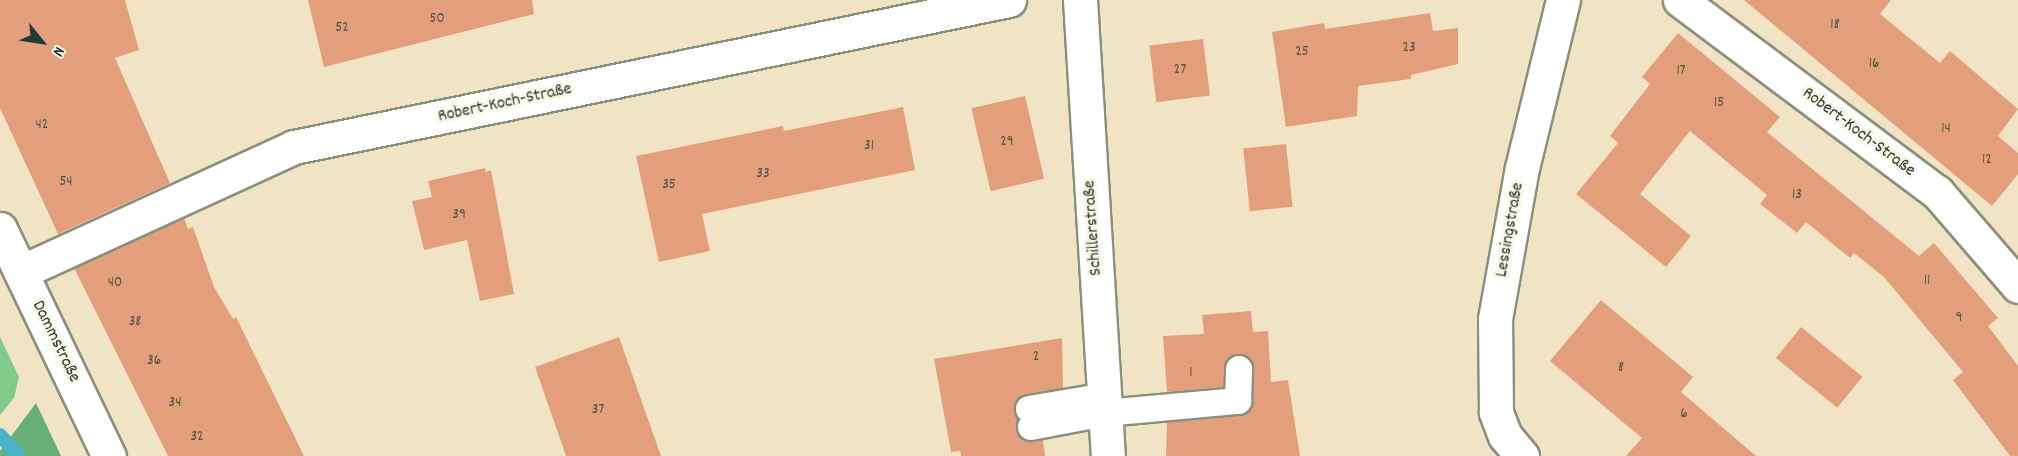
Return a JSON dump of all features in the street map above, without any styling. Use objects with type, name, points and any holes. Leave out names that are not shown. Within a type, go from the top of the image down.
[{"type":"street","name":"Robert-Koch-Straße","points":[[21,272],[294,147],[1009,0]]},
{"type":"street","name":"Schillerstraße","points":[[1080,0],[1108,456]]},
{"type":"street","name":"Lessingstraße","points":[[1522,456],[1505,436],[1496,412],[1495,319],[1522,168],[1563,0]]},
{"type":"street","name":"Robert-Koch-Straße","points":[[1680,0],[1937,192],[2018,286]]},
{"type":"street","name":"Dammstraße","points":[[0,229],[109,456]]},
{"type":"lane","points":[[1030,418],[1105,405],[1238,400],[1239,369]]},
{"type":"green space","points":[[0,337],[19,377],[14,398],[0,415]]},
{"type":"green space","points":[[36,403],[61,456],[0,456],[0,451]]},
{"type":"building","points":[[0,0],[125,0],[139,50],[115,58],[170,183],[58,234],[0,108]]},
{"type":"building","points":[[308,0],[532,0],[534,14],[324,67]]},
{"type":"building","points":[[1744,0],[1891,0],[1880,14],[1940,63],[1950,51],[2018,109],[1998,136],[2018,153],[2018,174],[1992,206]]},
{"type":"building","points":[[1430,13],[1433,31],[1458,28],[1458,64],[1411,75],[1411,79],[1358,86],[1357,116],[1286,127],[1272,32],[1324,23],[1325,29]]},
{"type":"building","points":[[1678,33],[1780,117],[1767,132],[1919,256],[1934,243],[1998,318],[1988,326],[2018,366],[2018,456],[2010,456],[1953,380],[1963,372],[1884,277],[1854,253],[1850,258],[1806,222],[1797,233],[1760,204],[1767,195],[1690,131],[1640,194],[1691,236],[1666,267],[1576,194],[1618,143],[1610,136],[1650,84],[1642,77]]},
{"type":"building","points":[[1203,39],[1210,96],[1156,102],[1149,46]]},
{"type":"building","points":[[1025,96],[1044,179],[991,191],[971,108]]},
{"type":"building","points":[[903,107],[915,170],[702,214],[710,251],[659,262],[636,156],[783,126],[784,131]]},
{"type":"building","points":[[1286,144],[1293,207],[1250,211],[1243,148]]},
{"type":"building","points":[[485,168],[486,172],[491,170],[514,294],[480,301],[467,240],[424,250],[412,201],[432,197],[428,181]]},
{"type":"building","points":[[184,218],[188,229],[193,227],[214,287],[233,319],[236,317],[304,456],[168,456],[74,268]]},
{"type":"building","points":[[1601,300],[1693,377],[1681,392],[1756,456],[1626,456],[1642,438],[1550,361]]},
{"type":"building","points":[[1251,311],[1253,332],[1268,331],[1271,382],[1288,380],[1300,456],[1166,456],[1167,422],[1247,413],[1253,401],[1254,369],[1247,357],[1232,356],[1224,368],[1223,387],[1167,392],[1163,336],[1204,334],[1202,315]]},
{"type":"building","points":[[1801,327],[1862,377],[1837,408],[1776,358]]},
{"type":"building","points":[[619,337],[661,456],[566,456],[535,367]]},
{"type":"building","points":[[1062,338],[1063,388],[1026,394],[1015,404],[1019,436],[1027,441],[1043,440],[1045,456],[961,456],[960,451],[951,452],[934,359]]},
{"type":"waterway","points":[[0,435],[19,456]]}]
